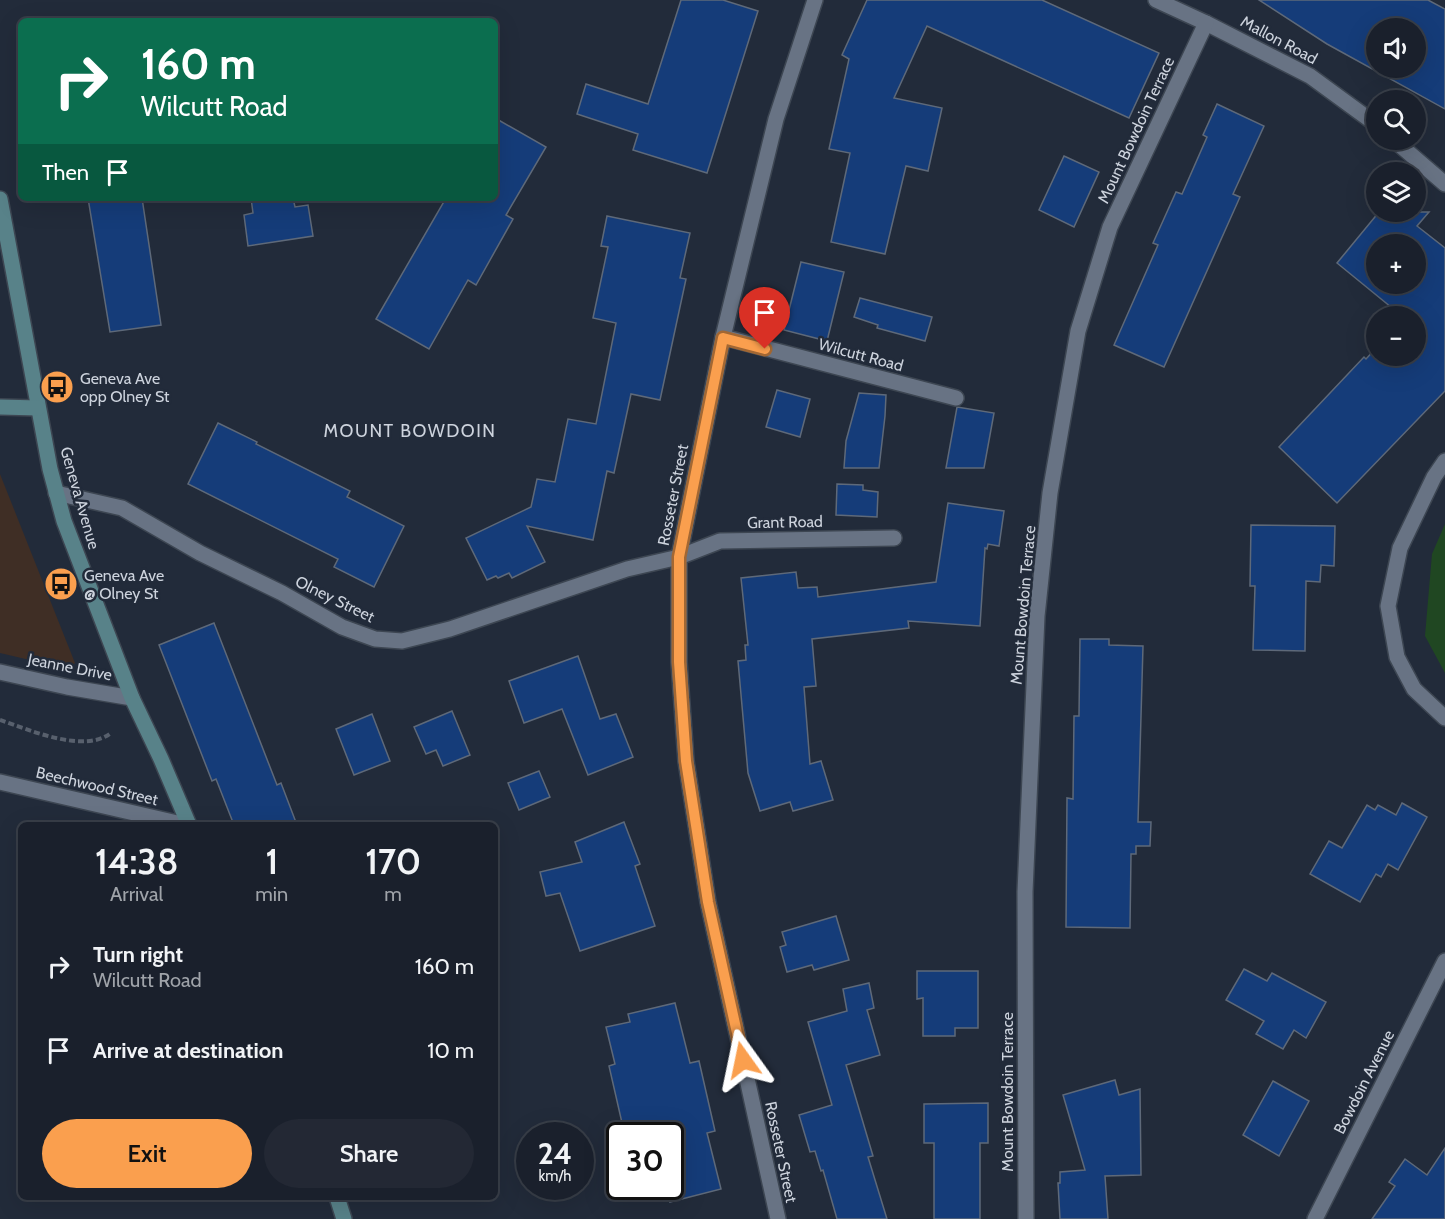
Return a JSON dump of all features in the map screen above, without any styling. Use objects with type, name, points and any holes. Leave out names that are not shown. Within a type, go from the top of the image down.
[{"type":"main road","name":"Geneva Avenue","points":[[0,199],[38,408],[64,521],[132,698],[161,759],[186,822]]},
{"type":"main road","points":[[0,407],[38,408]]},
{"type":"main road","points":[[338,1200],[344,1219]]},
{"type":"street","name":"Rosseter Street","points":[[778,1219],[708,902],[686,761],[679,662],[679,557],[723,338],[776,119],[815,0]]},
{"type":"street","name":"Mallon Road","points":[[1156,0],[1310,76],[1366,117]]},
{"type":"street","name":"Mount Bowdoin Terrace","points":[[1026,1219],[1025,892],[1037,616],[1050,493],[1078,331],[1110,227],[1206,23]]},
{"type":"street","points":[[1406,150],[1445,184]]},
{"type":"street","name":"Wilcutt Road","points":[[723,338],[956,398]]},
{"type":"street","points":[[1445,460],[1434,477],[1400,548],[1388,606],[1397,657],[1414,689],[1445,718]]},
{"type":"street","name":"Olney Street","points":[[56,493],[122,508],[201,553],[282,593],[342,627],[375,639],[402,641],[450,629],[627,569],[679,557]]},
{"type":"street","name":"Grant Road","points":[[679,557],[720,541],[894,538]]},
{"type":"street","name":"Jeanne Drive","points":[[0,672],[132,698]]},
{"type":"street","name":"Beechwood Street","points":[[0,782],[174,822]]},
{"type":"street","name":"Bowdoin Avenue","points":[[1315,1219],[1445,961]]},
{"type":"path","points":[[0,720],[63,741],[103,739],[111,733]]},
{"type":"shaded area","points":[[0,474],[75,663],[71,667],[64,668],[0,653]]},
{"type":"green space","points":[[1445,524],[1445,673],[1425,636],[1432,554]]},
{"type":"building","points":[[681,0],[723,0],[758,11],[707,173],[633,150],[638,134],[577,114],[586,84],[648,104]]},
{"type":"building","points":[[867,0],[1042,0],[1159,53],[1129,118],[927,26],[894,98],[942,108],[928,171],[906,166],[885,254],[831,242],[850,153],[829,149],[849,59],[842,55]]},
{"type":"building","points":[[1259,0],[1428,0],[1445,9],[1445,109],[1426,99],[1426,90],[1411,90],[1389,78],[1426,78],[1426,18],[1366,18],[1366,65],[1327,44]]},
{"type":"building","points":[[1217,104],[1264,126],[1233,194],[1240,197],[1164,367],[1114,345],[1158,245],[1153,243],[1176,192],[1182,194],[1207,137],[1203,135]]},
{"type":"building","points":[[498,120],[546,147],[506,215],[513,219],[476,285],[468,280],[429,349],[376,319],[444,201],[498,201]]},
{"type":"building","points":[[1064,156],[1099,172],[1074,227],[1039,210]]},
{"type":"building","points":[[88,201],[142,201],[161,325],[110,332]]},
{"type":"building","points":[[251,201],[294,201],[295,207],[308,205],[313,236],[248,246],[244,215],[253,213]]},
{"type":"building","points":[[607,216],[690,233],[680,278],[686,279],[660,400],[631,394],[614,473],[607,471],[593,540],[527,526],[545,562],[512,578],[509,573],[487,580],[466,538],[531,507],[537,479],[555,482],[568,419],[596,424],[616,323],[593,318],[608,247],[601,246]]},
{"type":"building","points":[[1371,222],[1420,222],[1417,226],[1445,248],[1445,391],[1337,503],[1279,447],[1364,357],[1366,366],[1426,366],[1426,306],[1390,306],[1375,294],[1426,294],[1426,234],[1366,234],[1366,287],[1337,263]]},
{"type":"building","points":[[801,262],[844,272],[827,341],[784,330]]},
{"type":"building","points":[[860,298],[932,317],[925,341],[877,328],[878,325],[854,317]]},
{"type":"building","points":[[777,390],[810,399],[800,437],[766,427]]},
{"type":"building","points":[[859,393],[886,395],[879,468],[844,468],[846,441]]},
{"type":"building","points":[[957,407],[994,413],[984,468],[946,468]]},
{"type":"building","points":[[218,423],[350,491],[347,497],[404,526],[374,587],[334,567],[338,559],[188,484]]},
{"type":"building","points":[[837,484],[863,485],[863,490],[878,492],[877,517],[836,515]]},
{"type":"building","points":[[948,503],[1004,511],[999,546],[988,544],[987,549],[985,548],[980,626],[908,621],[909,628],[812,639],[816,686],[804,687],[810,764],[821,761],[833,800],[793,811],[790,802],[760,811],[748,773],[738,661],[746,660],[745,645],[748,645],[741,578],[796,572],[798,588],[817,587],[818,597],[936,582]]},
{"type":"building","points":[[1251,525],[1335,526],[1334,566],[1321,565],[1320,582],[1306,581],[1305,651],[1253,650],[1255,586],[1250,586]]},
{"type":"building","points":[[214,623],[277,785],[281,783],[296,822],[233,822],[216,779],[212,781],[159,645]]},
{"type":"building","points":[[1080,639],[1109,639],[1109,645],[1143,646],[1138,822],[1151,822],[1150,846],[1136,846],[1136,854],[1131,854],[1130,928],[1066,927],[1067,798],[1073,799],[1074,716],[1079,716]]},
{"type":"building","points":[[578,656],[600,719],[616,714],[633,757],[588,775],[562,709],[524,723],[509,681]]},
{"type":"building","points":[[452,711],[470,755],[443,766],[436,750],[426,754],[414,727]]},
{"type":"building","points":[[372,714],[390,761],[354,775],[336,729]]},
{"type":"building","points":[[539,771],[550,797],[519,810],[508,783]]},
{"type":"building","points":[[1402,803],[1427,817],[1398,870],[1388,864],[1381,877],[1376,874],[1360,902],[1310,874],[1329,841],[1342,848],[1367,805],[1375,810],[1378,805],[1396,815]]},
{"type":"building","points":[[624,822],[640,864],[635,866],[655,926],[580,951],[560,893],[546,896],[540,872],[582,862],[575,842]]},
{"type":"building","points":[[836,916],[849,960],[814,970],[812,965],[787,972],[780,947],[786,945],[782,932]]},
{"type":"building","points":[[1244,969],[1267,981],[1272,973],[1326,1002],[1306,1038],[1294,1030],[1283,1049],[1256,1034],[1264,1021],[1226,1000]]},
{"type":"building","points":[[917,971],[978,971],[978,1028],[955,1028],[955,1036],[923,1036],[923,998],[917,999]]},
{"type":"building","points":[[869,983],[874,1008],[867,1010],[880,1055],[846,1065],[873,1156],[868,1157],[887,1219],[837,1219],[823,1170],[821,1171],[815,1151],[810,1152],[799,1115],[832,1105],[808,1022],[847,1011],[843,989]]},
{"type":"building","points":[[675,1003],[690,1063],[699,1061],[715,1131],[707,1133],[721,1189],[684,1198],[684,1122],[622,1122],[609,1066],[615,1064],[606,1027],[630,1022],[628,1014]]},
{"type":"building","points":[[1115,1080],[1119,1095],[1140,1089],[1141,1175],[1105,1176],[1108,1219],[1060,1219],[1058,1183],[1060,1183],[1060,1172],[1085,1170],[1063,1095]]},
{"type":"building","points":[[1273,1081],[1309,1101],[1279,1156],[1243,1135]]},
{"type":"building","points":[[988,1103],[988,1143],[980,1143],[980,1219],[934,1219],[934,1143],[924,1143],[924,1104]]},
{"type":"building","points":[[1445,1148],[1445,1219],[1372,1219],[1395,1186],[1389,1182],[1405,1159],[1427,1175]]},
{"type":"place","name":"Geneva Ave opp Olney St","points":[[57,387]]},
{"type":"place","name":"Geneva Ave @ Olney St","points":[[61,584]]},
{"type":"district","name":"MOUNT BOWDOIN","points":[[410,431]]},
{"type":"route","points":[[743,1060],[708,902],[686,761],[679,662],[679,557],[723,338],[765,349]]}]
